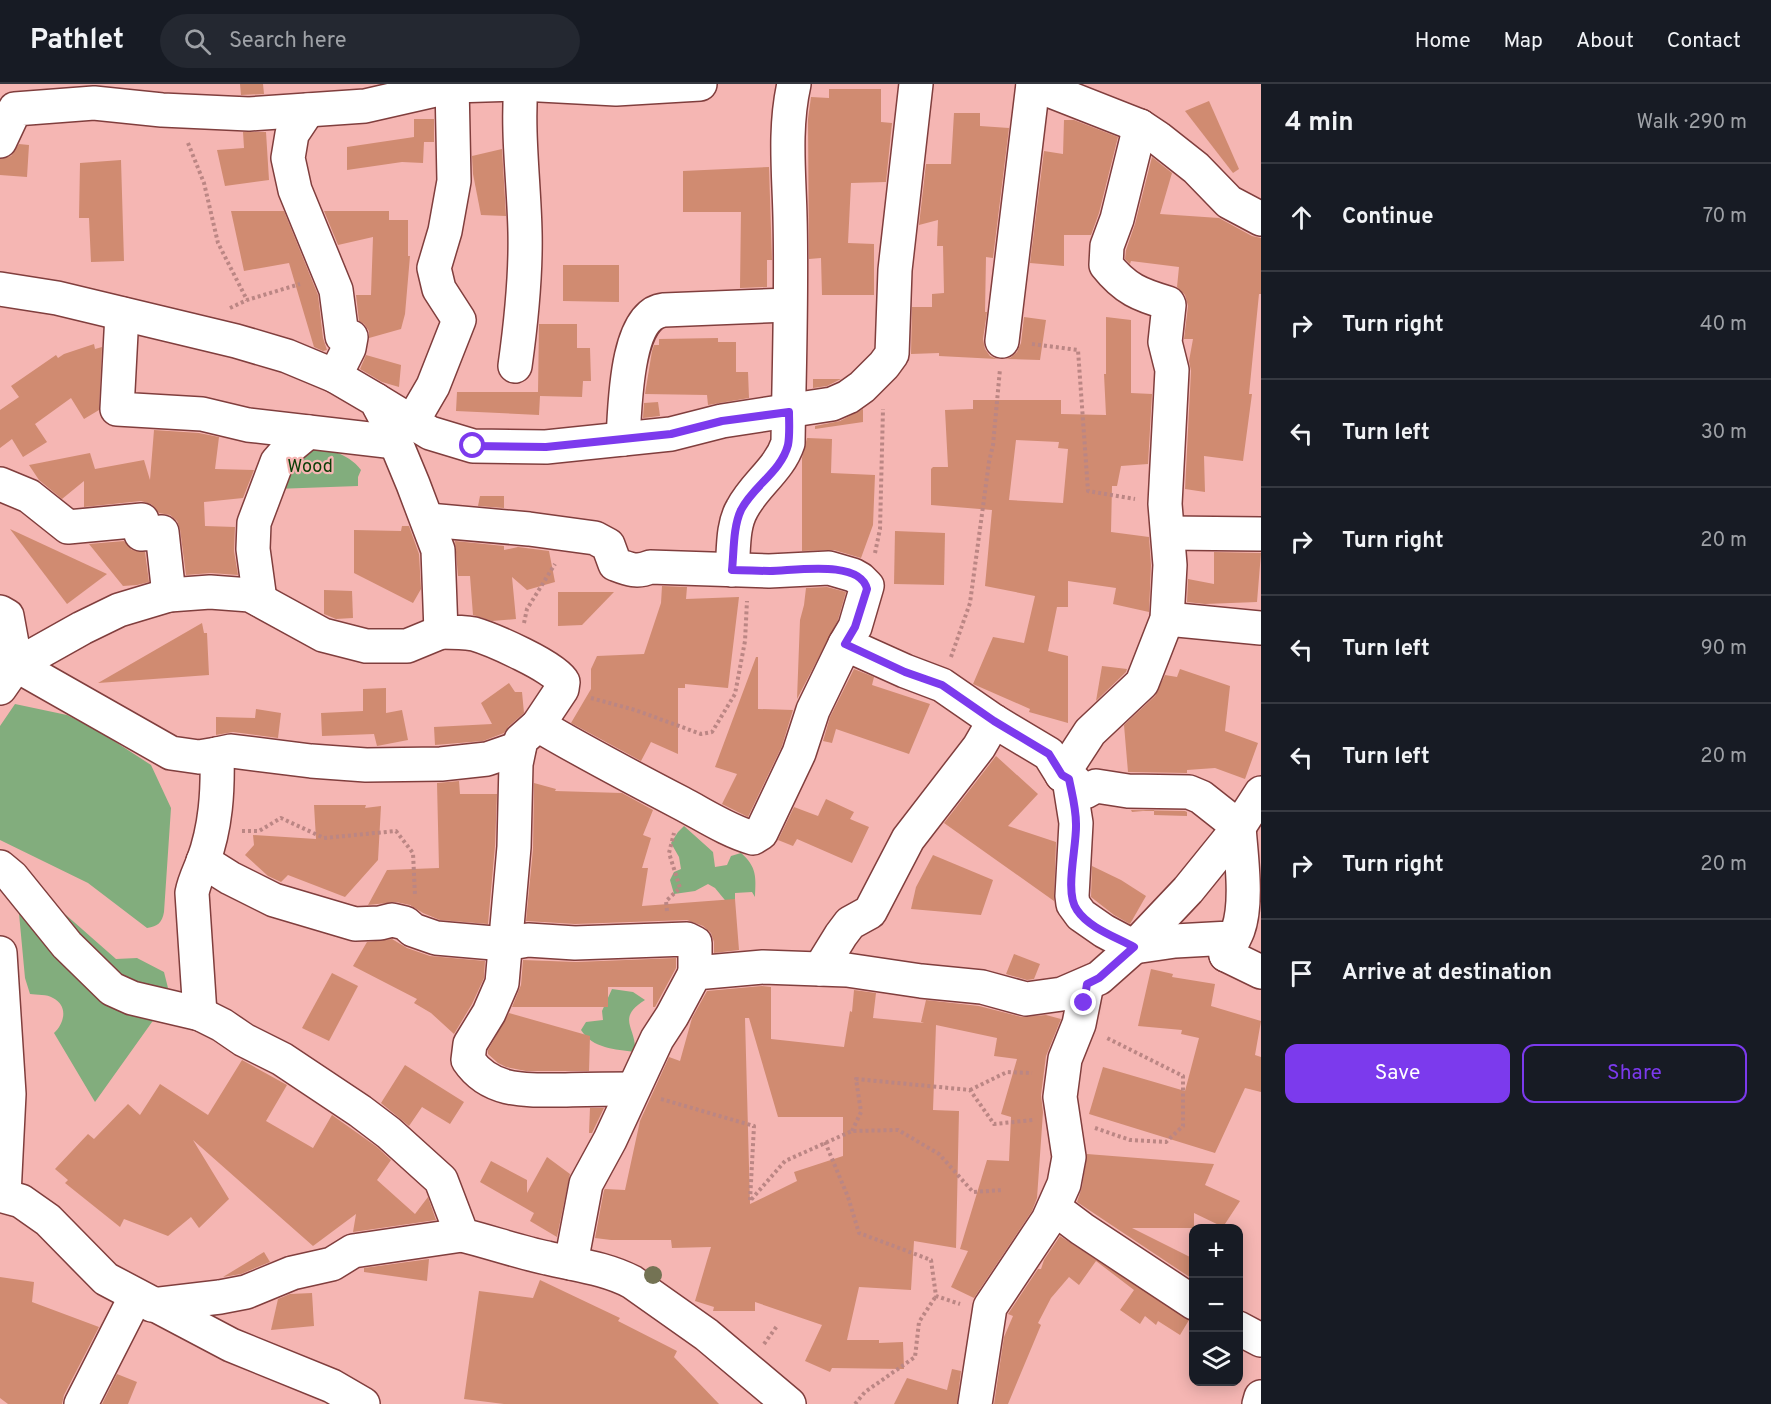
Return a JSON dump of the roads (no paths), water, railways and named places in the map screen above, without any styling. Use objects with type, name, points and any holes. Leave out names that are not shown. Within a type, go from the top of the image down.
[{"type":"street","points":[[0,141],[15,109],[34,98],[40,84]]},
{"type":"street","points":[[15,109],[94,103],[176,111],[249,114],[297,101],[365,106],[452,85],[521,84],[616,89],[700,84]]},
{"type":"street","points":[[514,366],[525,234],[521,162],[521,84]]},
{"type":"street","points":[[732,570],[738,517],[742,507],[777,467],[788,443],[790,219],[787,136],[790,100],[794,84]]},
{"type":"street","points":[[122,314],[117,409],[202,414],[248,425],[308,432],[430,433],[473,446],[546,447],[671,434],[722,421],[789,412],[841,401],[862,387],[884,365],[892,352],[895,270],[916,84]]},
{"type":"street","points":[[1002,340],[1033,84],[1140,126],[1196,168],[1229,202],[1261,219]]},
{"type":"street","points":[[403,432],[433,386],[459,321],[439,289],[434,268],[445,231],[454,181],[452,85]]},
{"type":"street","points":[[297,101],[288,158],[296,190],[336,290],[342,336],[350,340],[351,337],[349,348],[335,376]]},
{"type":"street","points":[[1065,777],[1090,732],[1142,683],[1167,619],[1170,565],[1167,518],[1172,375],[1165,342],[1169,305],[1127,288],[1106,265],[1107,246],[1140,126]]},
{"type":"street","points":[[0,289],[57,298],[236,340],[287,356],[335,376],[376,400],[386,418],[403,432],[438,550],[441,632]]},
{"type":"street","points":[[623,439],[630,362],[641,328],[652,313],[664,310],[789,305]]},
{"type":"street","points":[[260,600],[253,549],[254,523],[277,462],[308,432]]},
{"type":"street","points":[[0,484],[29,496],[68,527],[142,520],[141,534],[162,532],[169,596]]},
{"type":"street","points":[[1167,518],[1261,534]]},
{"type":"street","points":[[8,676],[171,753],[199,757],[231,751],[366,765],[441,764],[487,759],[528,737],[578,749],[745,836],[753,838],[761,833],[799,753],[813,710],[855,627],[867,589],[865,583],[843,571],[829,568],[769,571],[651,567],[642,571],[634,571],[615,564],[608,545],[600,540],[529,528],[428,520]]},
{"type":"street","points":[[8,676],[119,610],[169,596],[210,592],[250,595],[323,635],[347,642],[366,646],[401,647],[441,632],[460,632],[476,635],[543,664],[562,680],[562,689],[528,737],[516,764],[514,848],[505,965],[500,990],[468,1048],[468,1060],[474,1069],[488,1080],[520,1090],[632,1089]]},
{"type":"street","points":[[0,612],[7,616],[8,676]]},
{"type":"street","points":[[1167,619],[1261,628]]},
{"type":"street","points":[[845,644],[905,672],[942,685],[994,721],[1049,754],[1065,777],[1076,823],[1072,875],[1073,904],[1081,915],[1104,931],[1134,947],[1175,941],[1230,938],[1226,955]]},
{"type":"street","points":[[820,969],[850,924],[870,912],[908,839],[979,747],[994,721]]},
{"type":"street","points":[[200,1014],[192,893],[207,847],[217,802],[217,754]]},
{"type":"street","points":[[1065,777],[1074,780],[1085,792],[1096,786],[1128,791],[1195,793],[1239,827],[1243,890],[1241,915],[1239,929],[1226,955]]},
{"type":"street","points":[[695,973],[763,968],[820,969],[982,987],[1026,999],[1062,994],[1099,978],[1134,947],[1188,890],[1239,827],[1261,793]]},
{"type":"street","points":[[207,847],[230,878],[274,900],[355,924],[380,924],[392,920],[405,923],[413,930],[430,937],[505,944],[528,940],[575,943],[684,938],[695,943],[695,973],[657,1039],[610,1140],[586,1184],[571,1263]]},
{"type":"street","points":[[0,867],[12,877],[67,945],[112,990],[143,1001],[200,1014],[222,1025],[244,1040],[282,1059],[388,1133],[441,1180],[462,1235]]},
{"type":"street","points":[[0,953],[9,1094],[2,1195],[21,1201],[48,1220],[106,1279],[231,1345],[332,1386],[363,1404]]},
{"type":"street","points":[[1226,955],[1261,972]]},
{"type":"street","points":[[975,1404],[989,1314],[996,1296],[1054,1208],[1064,1184],[1070,1157],[1060,1097],[1067,1054],[1079,1024],[1087,984]]},
{"type":"street","points":[[1054,1208],[1189,1300]]},
{"type":"street","points":[[144,1301],[220,1298],[246,1292],[292,1273],[332,1264],[353,1251],[462,1235],[608,1272],[632,1282],[707,1335],[789,1404]]},
{"type":"street","points":[[81,1404],[144,1301]]},
{"type":"street","points":[[1243,1330],[1261,1340]]},
{"type":"street","points":[[1259,1404],[1261,1397]]},
{"type":"park label","name":"Wood","points":[[310,466]]}]
